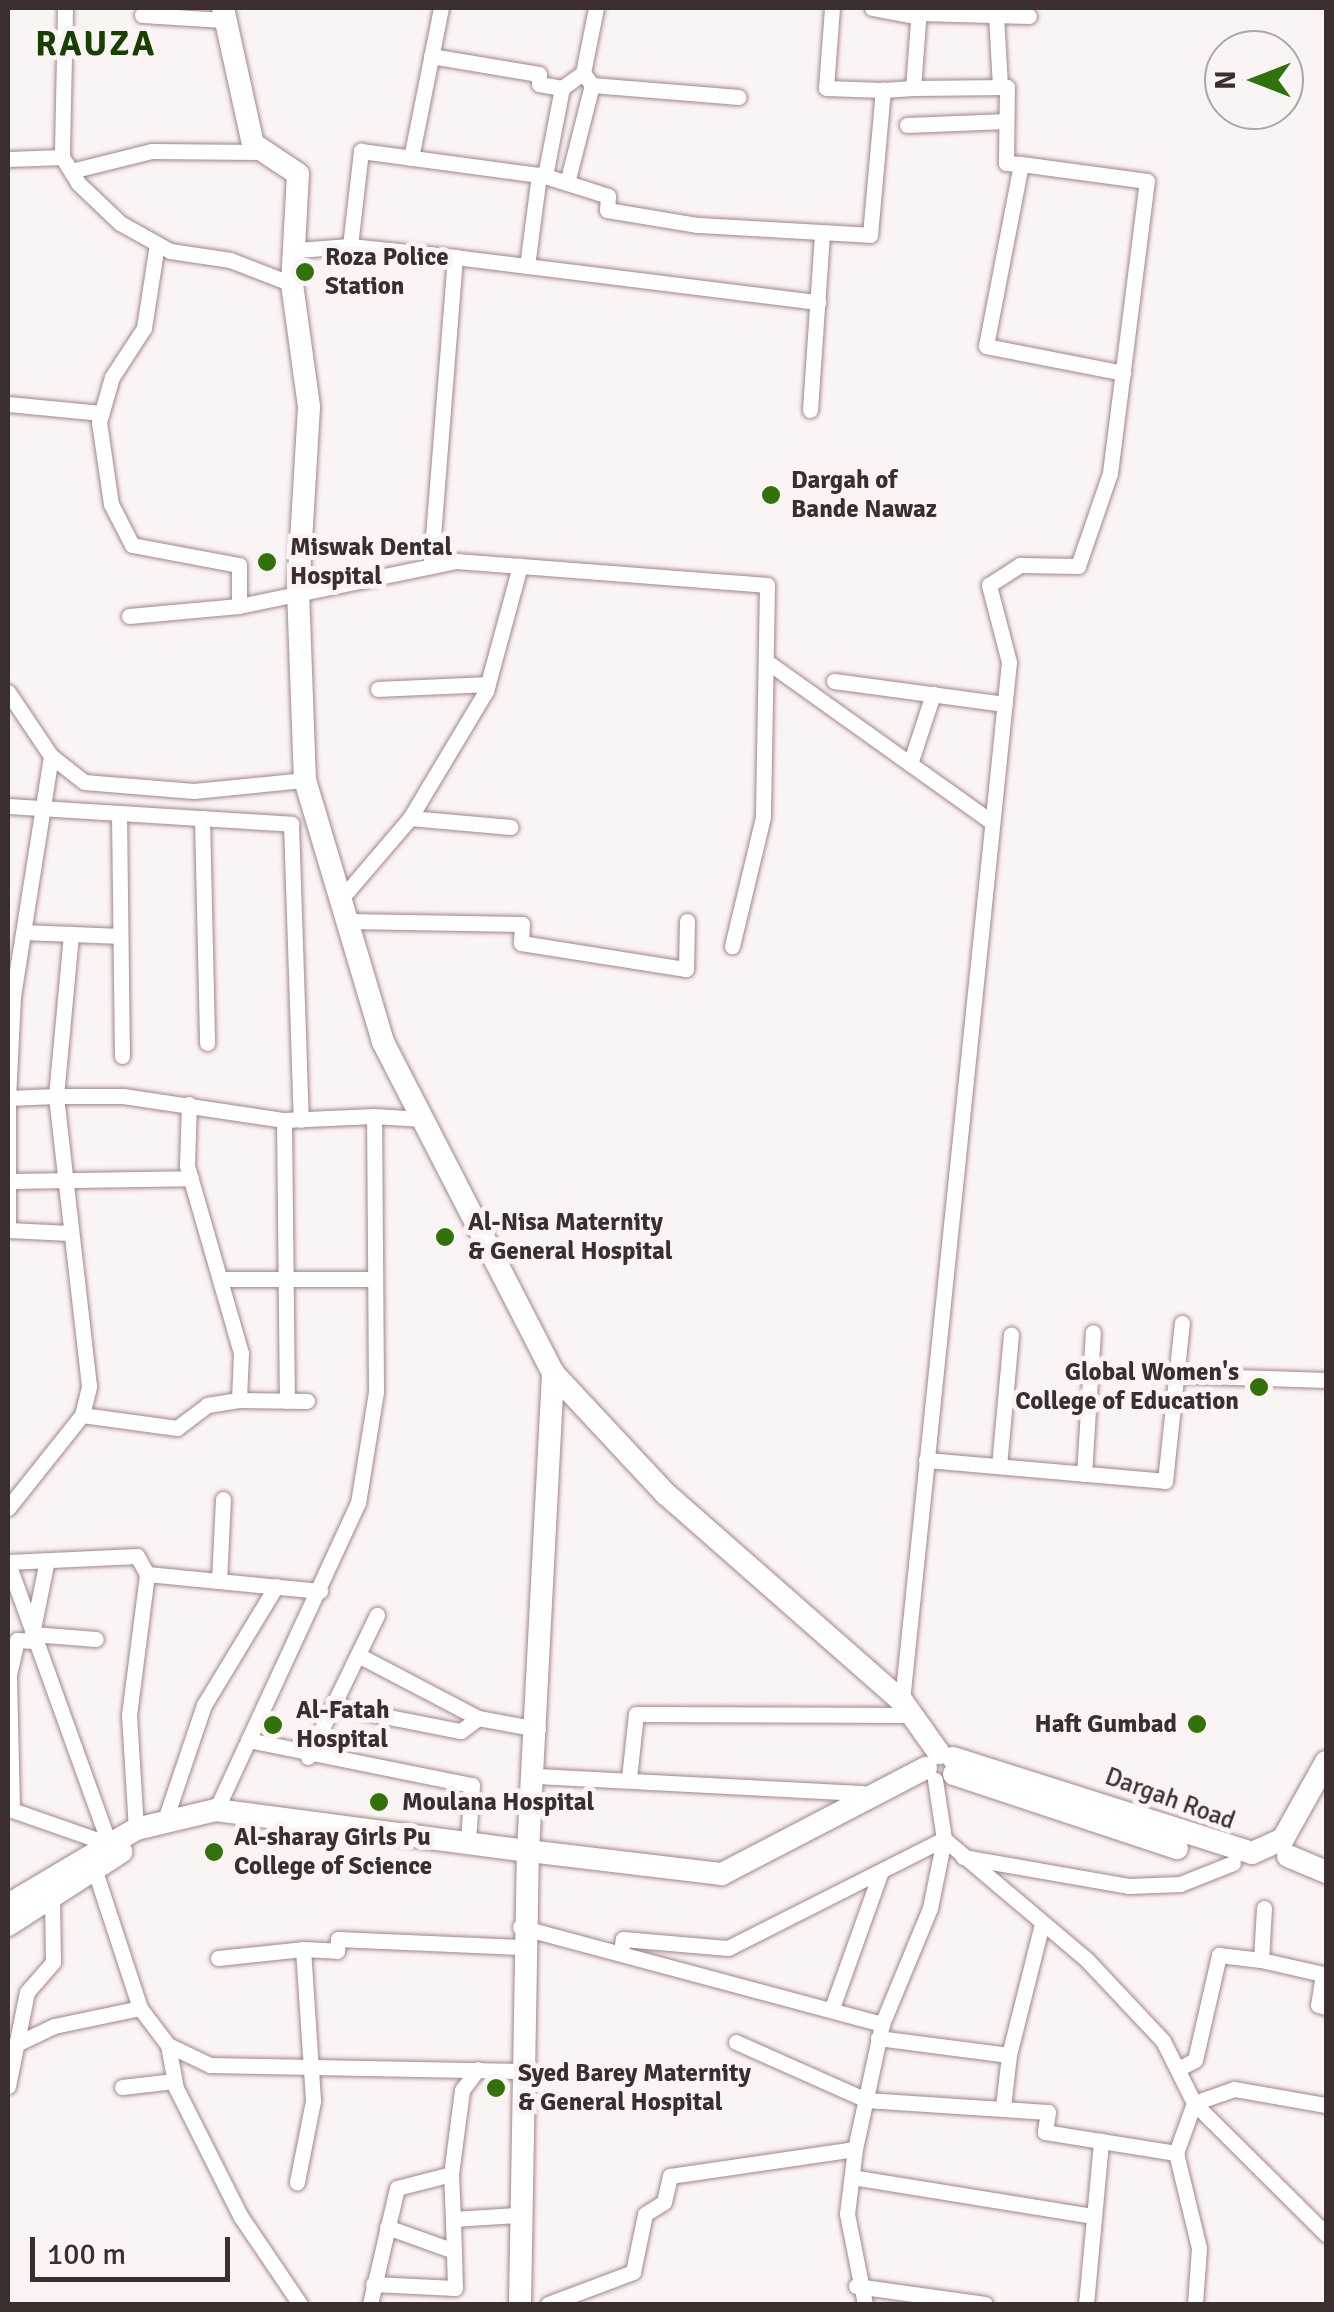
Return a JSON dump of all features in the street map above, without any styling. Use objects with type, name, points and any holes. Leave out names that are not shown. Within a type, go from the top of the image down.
[{"type":"main road","points":[[8,1905],[98,1856],[140,1839],[194,1826],[528,1850],[722,1874],[863,1794],[941,1766],[908,1708],[666,1494],[553,1373],[383,1042],[305,780],[298,590],[309,408],[292,284],[298,174],[259,152],[239,108],[224,14]]},
{"type":"main road","points":[[520,2304],[520,1937],[538,1729],[553,1373]]},
{"type":"main road","name":"Dargah Road","points":[[941,1766],[1252,1853],[1283,1839],[1326,1762]]},
{"type":"main road","name":"Dargah Road","points":[[941,1766],[1232,1864],[1288,1856]]},
{"type":"main road","points":[[1326,1793],[1288,1856],[1326,1872]]},
{"type":"main road","points":[[8,1924],[52,1897],[136,1829],[166,1817],[216,1810],[468,1839],[502,1849]]},
{"type":"street","points":[[65,8],[66,164],[120,223],[158,244],[292,284]]},
{"type":"street","points":[[411,158],[441,8]]},
{"type":"street","points":[[568,183],[588,80],[596,8]]},
{"type":"street","points":[[629,1778],[636,1714],[908,1708],[926,1460],[1009,662],[990,585],[1020,566],[1078,566],[1110,473],[1147,181],[1006,163],[1007,88],[826,88],[832,8]]},
{"type":"street","points":[[872,8],[1029,16]]},
{"type":"street","points":[[913,88],[919,12]]},
{"type":"street","points":[[142,15],[224,14]]},
{"type":"street","points":[[996,15],[1000,88]]},
{"type":"street","points":[[431,56],[540,74],[540,84],[562,88],[588,80],[740,97]]},
{"type":"street","points":[[527,266],[562,88]]},
{"type":"street","points":[[350,246],[361,151],[542,176],[608,196],[607,210],[870,235],[883,90]]},
{"type":"street","points":[[907,125],[1006,121]]},
{"type":"street","points":[[8,159],[66,164],[151,152],[259,152]]},
{"type":"street","points":[[1021,164],[986,346],[1122,373]]},
{"type":"street","points":[[810,410],[822,232]]},
{"type":"street","points":[[158,244],[144,328],[102,413],[112,504],[132,545],[239,565],[239,606]]},
{"type":"street","points":[[296,250],[350,246],[818,302]]},
{"type":"street","points":[[432,564],[455,257]]},
{"type":"street","points":[[8,404],[102,413]]},
{"type":"street","points":[[129,616],[239,606],[298,590],[432,564],[520,566],[767,585],[763,817],[732,946]]},
{"type":"street","points":[[344,911],[410,818],[488,684],[520,566]]},
{"type":"street","points":[[766,661],[992,822]]},
{"type":"street","points":[[834,681],[1004,704]]},
{"type":"street","points":[[378,689],[488,684]]},
{"type":"street","points":[[8,692],[51,756],[84,782],[194,792],[305,780]]},
{"type":"street","points":[[910,764],[933,694]]},
{"type":"street","points":[[51,756],[24,932],[14,954],[8,1229],[70,1233]]},
{"type":"street","points":[[8,806],[291,824],[293,1120],[285,1279],[287,1400]]},
{"type":"street","points":[[119,813],[122,1056]]},
{"type":"street","points":[[202,818],[207,1042]]},
{"type":"street","points":[[410,818],[511,827]]},
{"type":"street","points":[[344,911],[522,924],[521,943],[686,968],[687,921]]},
{"type":"street","points":[[24,932],[120,936]]},
{"type":"street","points":[[8,1508],[82,1415],[89,1386],[56,1096],[71,934]]},
{"type":"street","points":[[8,1099],[56,1096],[189,1104],[293,1120],[374,1116],[422,1119]]},
{"type":"street","points":[[189,1104],[191,1178],[241,1353],[239,1400]]},
{"type":"street","points":[[216,1810],[358,1502],[376,1392],[374,1116]]},
{"type":"street","points":[[8,1181],[191,1178]]},
{"type":"street","points":[[220,1280],[375,1279]]},
{"type":"street","points":[[926,1460],[1166,1481],[1182,1323]]},
{"type":"street","points":[[1084,1474],[1093,1332]]},
{"type":"street","points":[[999,1466],[1011,1336]]},
{"type":"street","points":[[1176,1375],[1326,1380]]},
{"type":"street","points":[[82,1415],[177,1428],[207,1405],[239,1400],[307,1401]]},
{"type":"street","points":[[219,1581],[223,1498]]},
{"type":"street","points":[[136,1829],[129,1715],[147,1574],[137,1556],[8,1563],[140,2008],[168,2045],[210,2065],[311,2063],[520,2071]]},
{"type":"street","points":[[33,1638],[48,1560]]},
{"type":"street","points":[[147,1574],[320,1590]]},
{"type":"street","points":[[166,1817],[204,1705],[276,1586]]},
{"type":"street","points":[[308,1758],[377,1615]]},
{"type":"street","points":[[96,1639],[17,1640],[10,1676],[9,1768],[10,1810],[98,1856]]},
{"type":"street","points":[[358,1655],[478,1718],[538,1729]]},
{"type":"street","points":[[333,1706],[461,1731],[478,1718]]},
{"type":"street","points":[[248,1740],[308,1758],[472,1785],[468,1839]]},
{"type":"street","points":[[865,2304],[856,2286],[852,2177],[855,2149],[880,2031],[930,1908],[944,1839],[941,1766]]},
{"type":"street","points":[[535,1776],[629,1778],[863,1794]]},
{"type":"street","points":[[944,1839],[1100,1974],[1178,2068],[1194,2103],[1326,2234]]},
{"type":"street","points":[[621,1952],[623,1939],[728,1948],[944,1839]]},
{"type":"street","points":[[963,1857],[1128,1886],[1180,1884],[1232,1864]]},
{"type":"street","points":[[832,2008],[880,1871]]},
{"type":"street","points":[[8,2086],[11,2049],[30,1986],[51,1970],[52,1897]]},
{"type":"street","points":[[1261,1960],[1264,1908]]},
{"type":"street","points":[[1003,2107],[1009,2056],[1042,1924]]},
{"type":"street","points":[[218,1958],[303,1949],[337,1951],[338,1940],[520,1937],[621,1952],[832,2008],[880,2031],[1009,2056]]},
{"type":"street","points":[[297,2182],[312,2118],[303,1949]]},
{"type":"street","points":[[1178,2068],[1195,2060],[1219,1955],[1323,1974],[1318,2005],[1326,2007]]},
{"type":"street","points":[[11,2049],[54,2026],[140,2008]]},
{"type":"street","points":[[736,2042],[866,2100],[1048,2112],[1045,2132],[1176,2152]]},
{"type":"street","points":[[168,2045],[174,2081],[241,2217],[300,2304]]},
{"type":"street","points":[[373,2284],[455,2288],[451,2174],[462,2090],[478,2069]]},
{"type":"street","points":[[122,2087],[174,2081]]},
{"type":"street","points":[[1194,2103],[1240,2089],[1326,2105]]},
{"type":"street","points":[[1194,2103],[1176,2152],[1200,2248],[1195,2304]]},
{"type":"street","points":[[1086,2304],[1102,2141]]},
{"type":"street","points":[[548,2304],[633,2272],[645,2214],[664,2202],[670,2176],[855,2149]]},
{"type":"street","points":[[370,2304],[397,2188],[451,2174]]},
{"type":"street","points":[[852,2177],[1094,2216]]},
{"type":"street","points":[[453,2219],[517,2215]]},
{"type":"street","points":[[387,2228],[454,2250]]},
{"type":"street","points":[[856,2286],[985,2304]]},
{"type":"place","name":"Roza Police Station","points":[[305,272]]},
{"type":"place","name":"Dargah of Bande Nawaz","points":[[771,495]]},
{"type":"place","name":"Miswak Dental Hospital","points":[[267,562]]},
{"type":"place","name":"Al-Nisa Maternity & General Hospital","points":[[445,1237]]},
{"type":"place","name":"Global Women's College of Education","points":[[1259,1387]]},
{"type":"place","name":"Haft Gumbad","points":[[1197,1724]]},
{"type":"place","name":"Al-Fatah Hospital","points":[[273,1725]]},
{"type":"place","name":"Moulana Hospital","points":[[379,1802]]},
{"type":"place","name":"Al-sharay Girls Pu College of Science","points":[[214,1852]]},
{"type":"place","name":"Syed Barey Maternity & General Hospital","points":[[496,2088]]},
{"type":"district","name":"RAUZA","points":[[96,44]]}]
